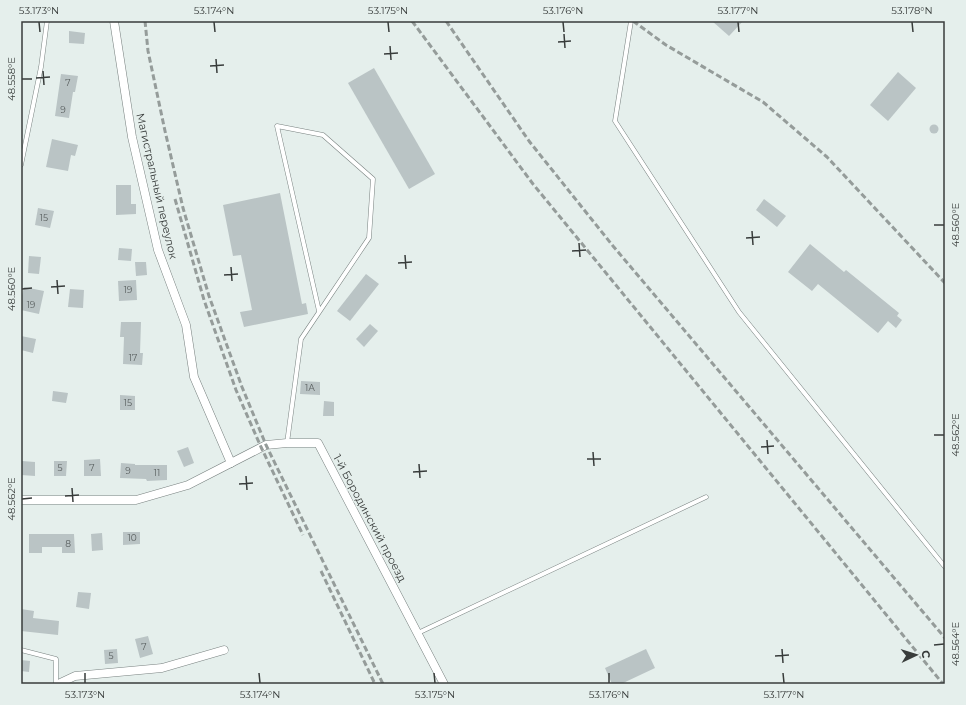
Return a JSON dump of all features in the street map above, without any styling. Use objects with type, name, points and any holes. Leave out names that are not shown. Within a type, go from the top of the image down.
[{"type":"street","name":"Магистральный переулок","points":[[114,21],[132,137],[158,250],[186,324],[194,377],[231,463]]},
{"type":"street","name":"1-й Бородинский проезд","points":[[231,463],[260,447],[287,443],[318,443],[444,684]]},
{"type":"street","points":[[21,500],[136,500],[188,486],[231,463]]},
{"type":"street","points":[[57,684],[75,676],[162,668],[224,650]]},
{"type":"lane","points":[[21,165],[41,67],[47,21]]},
{"type":"lane","points":[[630,21],[615,121],[739,312],[945,567]]},
{"type":"lane","points":[[287,443],[301,339],[320,311],[369,238],[373,179],[323,135],[277,126],[320,311]]},
{"type":"lane","points":[[418,634],[706,497]]},
{"type":"lane","points":[[21,650],[56,659],[57,684]]},
{"type":"building","points":[[712,21],[743,21],[729,36]]},
{"type":"building","points":[[69,31],[85,33],[84,44],[69,43]]},
{"type":"building","points":[[374,68],[435,174],[409,189],[348,83]]},
{"type":"building","points":[[898,72],[916,88],[888,121],[870,105]]},
{"type":"building","points":[[61,74],[78,76],[75,92],[73,92],[69,118],[55,116]]},
{"type":"building","points":[[932,125],[936,125],[938,129],[936,133],[932,133],[930,131],[930,127]]},
{"type":"building","points":[[52,139],[78,145],[75,156],[71,155],[68,171],[46,167]]},
{"type":"building","points":[[116,185],[131,185],[131,204],[136,204],[136,214],[116,215]]},
{"type":"building","points":[[280,193],[302,304],[306,303],[308,314],[244,327],[240,312],[252,310],[241,255],[233,256],[223,205]]},
{"type":"building","points":[[764,199],[786,216],[777,227],[756,210]]},
{"type":"building","points":[[38,208],[54,211],[50,228],[35,225]]},
{"type":"building","points":[[810,244],[844,272],[846,270],[899,313],[897,316],[902,320],[896,328],[888,321],[878,333],[818,284],[812,291],[788,272]]},
{"type":"building","points":[[119,248],[132,249],[131,261],[118,260]]},
{"type":"building","points":[[29,256],[41,257],[39,274],[28,273]]},
{"type":"building","points":[[135,262],[146,262],[147,275],[136,276]]},
{"type":"building","points":[[366,274],[379,284],[350,321],[337,311]]},
{"type":"building","points":[[136,280],[137,300],[119,301],[118,281]]},
{"type":"building","points":[[24,287],[44,291],[39,314],[21,310],[21,300]]},
{"type":"building","points":[[70,289],[84,290],[83,308],[68,307]]},
{"type":"building","points":[[121,322],[141,322],[140,353],[143,353],[142,365],[123,364],[124,337],[120,337]]},
{"type":"building","points":[[370,324],[378,331],[364,347],[356,339]]},
{"type":"building","points":[[21,336],[36,339],[33,353],[21,350]]},
{"type":"building","points":[[301,381],[320,382],[320,395],[300,394]]},
{"type":"building","points":[[53,391],[68,393],[66,403],[52,401]]},
{"type":"building","points":[[120,395],[135,396],[135,410],[120,410]]},
{"type":"building","points":[[324,401],[334,402],[334,416],[323,416]]},
{"type":"building","points":[[188,447],[194,463],[184,467],[177,451]]},
{"type":"building","points":[[100,459],[101,476],[84,476],[84,460]]},
{"type":"building","points":[[22,461],[35,462],[35,476],[21,475]]},
{"type":"building","points":[[54,461],[67,461],[66,476],[54,476]]},
{"type":"building","points":[[121,463],[135,465],[167,465],[167,480],[147,481],[146,479],[120,478]]},
{"type":"building","points":[[123,532],[140,532],[140,544],[123,545]]},
{"type":"building","points":[[102,533],[103,550],[92,551],[91,534]]},
{"type":"building","points":[[29,534],[74,534],[75,553],[62,553],[62,547],[42,547],[42,553],[29,553]]},
{"type":"building","points":[[78,592],[91,593],[89,609],[76,607]]},
{"type":"building","points":[[21,609],[34,611],[33,618],[59,621],[58,635],[21,631]]},
{"type":"building","points":[[148,636],[153,654],[140,658],[135,639]]},
{"type":"building","points":[[117,649],[118,663],[105,664],[104,650]]},
{"type":"building","points":[[646,649],[655,668],[621,684],[612,684],[605,668]]},
{"type":"building","points":[[21,660],[30,661],[29,672],[21,671]]},
{"type":"railway","points":[[145,21],[148,51],[165,131],[183,208],[209,296],[242,387],[266,445],[383,684]]},
{"type":"railway","points":[[412,21],[533,184],[943,684]]},
{"type":"railway","points":[[446,21],[529,141],[613,246],[945,638]]},
{"type":"railway","points":[[633,21],[666,45],[763,102],[827,157],[945,283]]},
{"type":"railway","points":[[175,199],[204,300],[236,390],[261,447],[303,535]]},
{"type":"railway","points":[[321,571],[375,684]]}]
